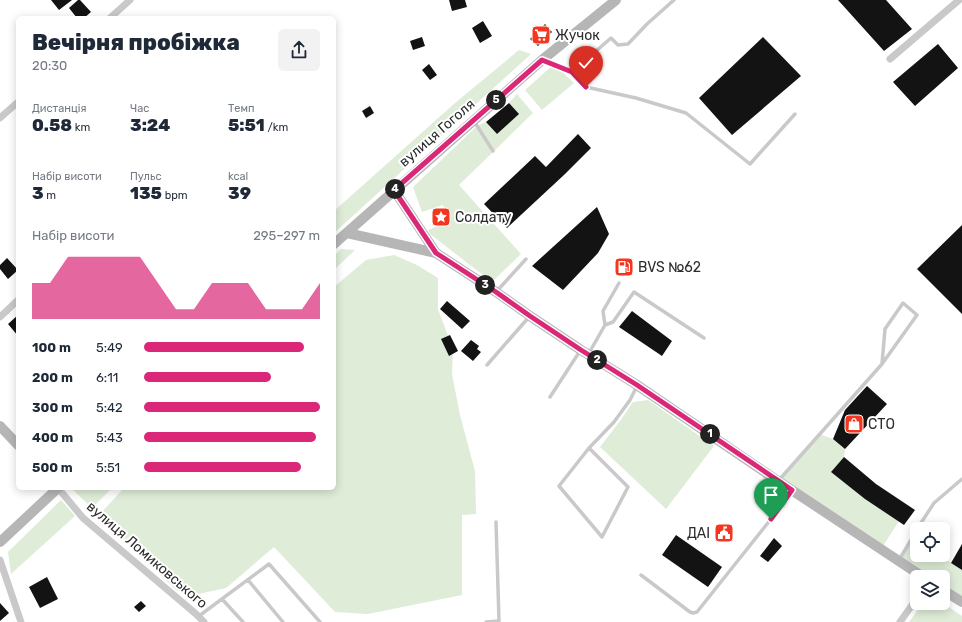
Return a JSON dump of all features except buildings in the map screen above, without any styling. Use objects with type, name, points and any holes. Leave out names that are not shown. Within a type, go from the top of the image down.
[{"type":"street","points":[[112,16],[130,0]]},
{"type":"street","name":"вулиця Гоголя","points":[[336,242],[542,60],[616,0]]},
{"type":"street","points":[[890,59],[959,0]]},
{"type":"street","points":[[0,118],[16,104]]},
{"type":"street","points":[[394,190],[436,253]]},
{"type":"street","points":[[346,233],[436,253],[584,352],[637,385],[912,570]]},
{"type":"street","points":[[0,317],[16,302]]},
{"type":"street","points":[[0,426],[16,443]]},
{"type":"street","points":[[0,542],[56,490]]},
{"type":"street","name":"вулиця Ломиковського","points":[[60,490],[84,518],[201,619]]},
{"type":"street","points":[[0,560],[21,622]]},
{"type":"street","points":[[950,594],[962,602]]},
{"type":"street","points":[[900,622],[910,608]]},
{"type":"lane","points":[[572,72],[611,38],[618,45],[628,44],[647,24],[674,0]]},
{"type":"lane","points":[[542,60],[572,72],[586,87],[636,98],[686,113],[750,164],[795,114]]},
{"type":"lane","points":[[473,120],[493,151]]},
{"type":"lane","points":[[496,292],[526,259]]},
{"type":"lane","points":[[605,325],[603,311],[620,283]]},
{"type":"lane","points":[[550,397],[605,325],[612,322],[634,292],[704,338]]},
{"type":"lane","points":[[778,481],[882,364],[917,315],[903,302],[885,329],[882,364]]},
{"type":"lane","points":[[487,366],[530,316]]},
{"type":"lane","points":[[589,448],[628,487],[602,538],[559,486],[589,448],[614,422],[630,400],[637,385]]},
{"type":"lane","points":[[922,522],[934,503],[962,479]]},
{"type":"lane","points":[[640,575],[690,612],[697,612],[771,519],[792,490]]},
{"type":"lane","points":[[486,622],[499,621],[496,522]]},
{"type":"lane","points":[[898,561],[910,541]]},
{"type":"lane","points":[[201,619],[222,599],[269,564],[320,622]]},
{"type":"lane","points":[[248,580],[283,622]]},
{"type":"lane","points":[[222,599],[243,622]]},
{"type":"green space","points":[[519,50],[531,54],[336,231],[336,209],[455,103]]},
{"type":"green space","points":[[554,64],[574,83],[542,110],[525,90]]},
{"type":"green space","points":[[517,94],[533,113],[459,185],[521,254],[492,282],[430,234],[428,230],[449,222],[443,205],[422,212],[413,187],[477,126],[486,122],[497,134],[518,114],[509,103]]},
{"type":"green space","points":[[341,249],[355,250],[336,268],[336,254]]},
{"type":"green space","points":[[394,255],[417,265],[438,278],[438,309],[453,349],[452,374],[460,415],[475,471],[476,514],[462,515],[462,595],[368,614],[335,612],[274,547],[226,588],[189,596],[176,590],[99,515],[122,490],[336,490],[336,285],[366,260]]},
{"type":"green space","points":[[648,400],[714,446],[666,509],[600,447],[633,402]]},
{"type":"green space","points":[[819,434],[833,439],[845,449],[844,457],[831,472],[899,521],[881,549],[778,481]]},
{"type":"green space","points":[[73,490],[110,490],[92,508]]},
{"type":"green space","points":[[61,500],[75,516],[11,574],[8,552]]},
{"type":"green space","points":[[910,541],[910,562],[950,562],[962,570],[962,602],[950,594],[950,570],[912,570],[898,561]]},
{"type":"green space","points":[[950,608],[962,616],[962,622],[909,622],[918,610],[950,610]]},
{"type":"place","name":"Жучок","points":[[541,35]]},
{"type":"place","name":"Солдату","points":[[441,217]]},
{"type":"place","name":"BVS №62","points":[[624,267]]},
{"type":"place","name":"СТО","points":[[854,424]]},
{"type":"place","name":"ДАІ","points":[[724,533]]},
{"type":"route","points":[[586,87],[572,72],[542,60],[394,190],[436,253],[581,350],[637,385],[792,490],[771,519]]}]
